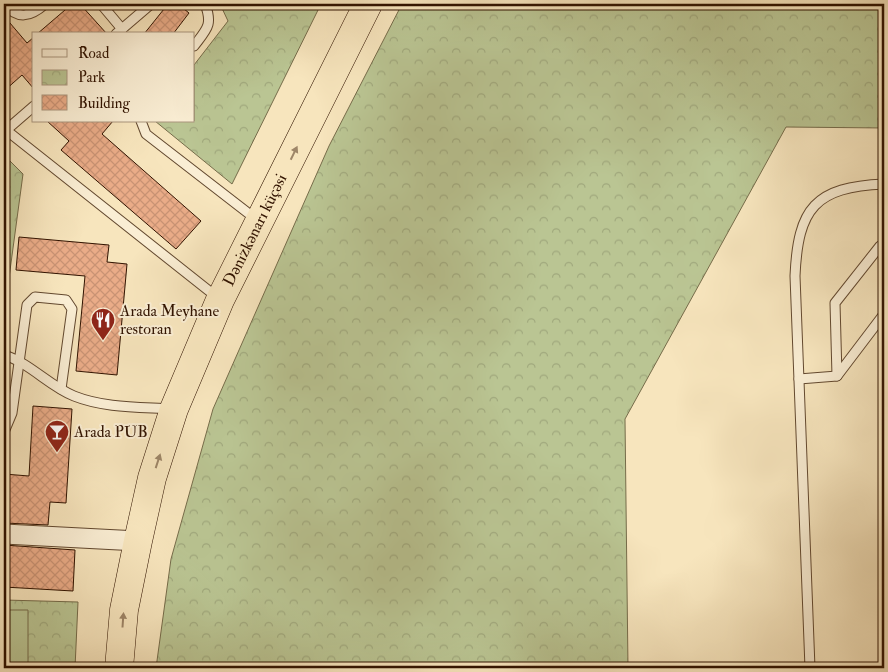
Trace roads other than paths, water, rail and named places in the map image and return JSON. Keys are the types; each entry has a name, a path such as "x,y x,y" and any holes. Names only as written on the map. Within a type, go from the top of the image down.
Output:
{"highway":[{"name":"Dənizkənarı küçəsi","path":"119,668 124,610 138,541 152,478 174,409 220,300 368,4"}],"street":[{"path":"4,534 138,541"}],"lane":[{"path":"4,4 11,12 19,16 30,14 45,4"},
{"path":"101,4 119,31 150,4"},
{"path":"195,45 208,27 210,17 205,4"},
{"path":"32,108 5,131 220,300"},
{"path":"141,122 146,134 260,222"},
{"path":"810,668 795,276 796,244 802,223 813,207 825,196 844,187 884,184"},
{"path":"837,376 834,303 880,246"},
{"path":"4,432 12,413 27,304 35,297 66,300 72,309 61,389"},
{"path":"799,379 837,376 884,314"},
{"path":"4,355 19,361 74,396 113,405 174,409"}],"place":[{"name":"Arada Meyhane restoran","path":"103,341"},
{"name":"Arada PUB","path":"57,453"}]}
